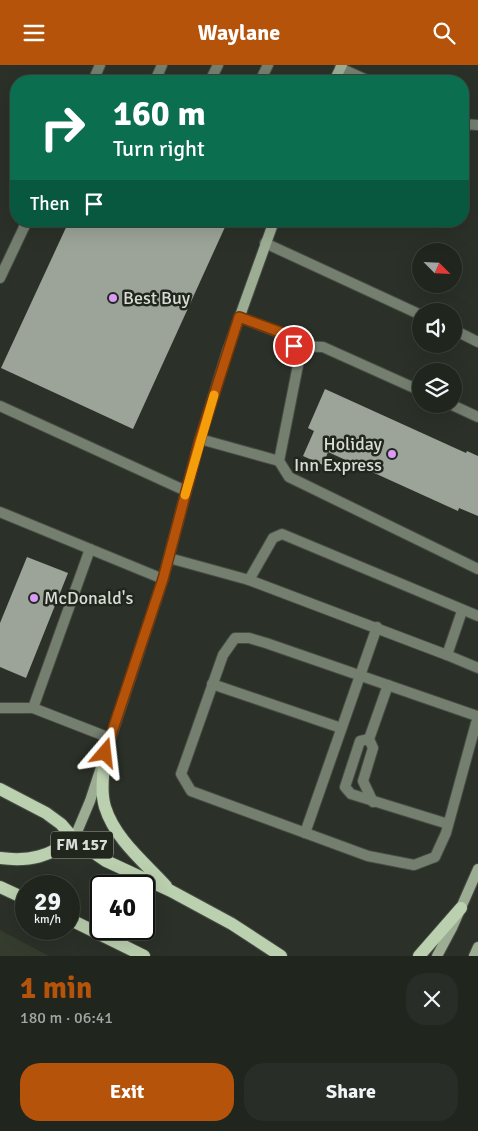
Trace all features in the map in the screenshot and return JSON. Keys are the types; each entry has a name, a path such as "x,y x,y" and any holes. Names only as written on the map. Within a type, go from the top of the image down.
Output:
{"main road":[{"path":"105,753 102,785 105,806 114,827 126,844 171,891"},
{"name":"FM 157","path":"0,789 46,813 61,824 74,839 106,861 171,891 232,924 282,956"},
{"path":"0,858 32,858 54,853 74,839"},
{"path":"0,887 15,894"},
{"path":"418,956 461,908"},
{"path":"80,924 144,956"}],"street":[{"path":"74,839 90,801 163,579 200,439 239,317 271,227"},
{"path":"437,956 478,869"},
{"path":"474,956 478,947"}],"lane":[{"path":"341,67 357,75"},
{"path":"0,278 24,227"},
{"path":"264,243 412,311"},
{"path":"239,317 288,335 300,355 279,461"},
{"path":"462,335 478,342"},
{"path":"294,346 323,347 412,387"},
{"path":"0,406 186,491"},
{"path":"462,410 478,417"},
{"path":"200,439 279,461 289,477 478,569"},
{"path":"0,512 163,579"},
{"path":"249,580 273,538 282,534 462,611 478,616"},
{"path":"33,708 90,549"},
{"path":"169,558 249,580 377,627 478,668"},
{"path":"446,655 462,611"},
{"path":"305,833 377,627"},
{"path":"235,638 249,638 360,675 477,719 448,824 435,857 414,865 368,857 191,791 181,773 212,684 223,655 235,638"},
{"path":"212,684 341,728"},
{"path":"374,802 363,781 374,748 369,739 388,685"},
{"path":"0,708 33,708 110,738"},
{"path":"369,739 360,741 345,787 351,794 448,824"}],"shaded area":[{"path":"0,930 15,938 15,940 19,940 49,956 0,956"}],"building":[{"name":"Best Buy","path":"66,227 225,227 133,429 1,368"},
{"name":"Holiday Inn Express","path":"325,389 466,453 467,451 478,456 478,516 459,508 458,511 328,452 323,465 303,456 314,431 308,428"},
{"name":"McDonald's","path":"27,557 68,573 26,678 0,667 0,623"}],"slow traffic":[{"path":"185,495 214,395"}],"place":[{"name":"Best Buy","path":"113,298"},
{"name":"Holiday Inn Express","path":"392,454"},
{"name":"McDonald's","path":"34,598"}],"route":[{"path":"105,753 163,579 200,439 239,317 288,335 294,346"}]}
